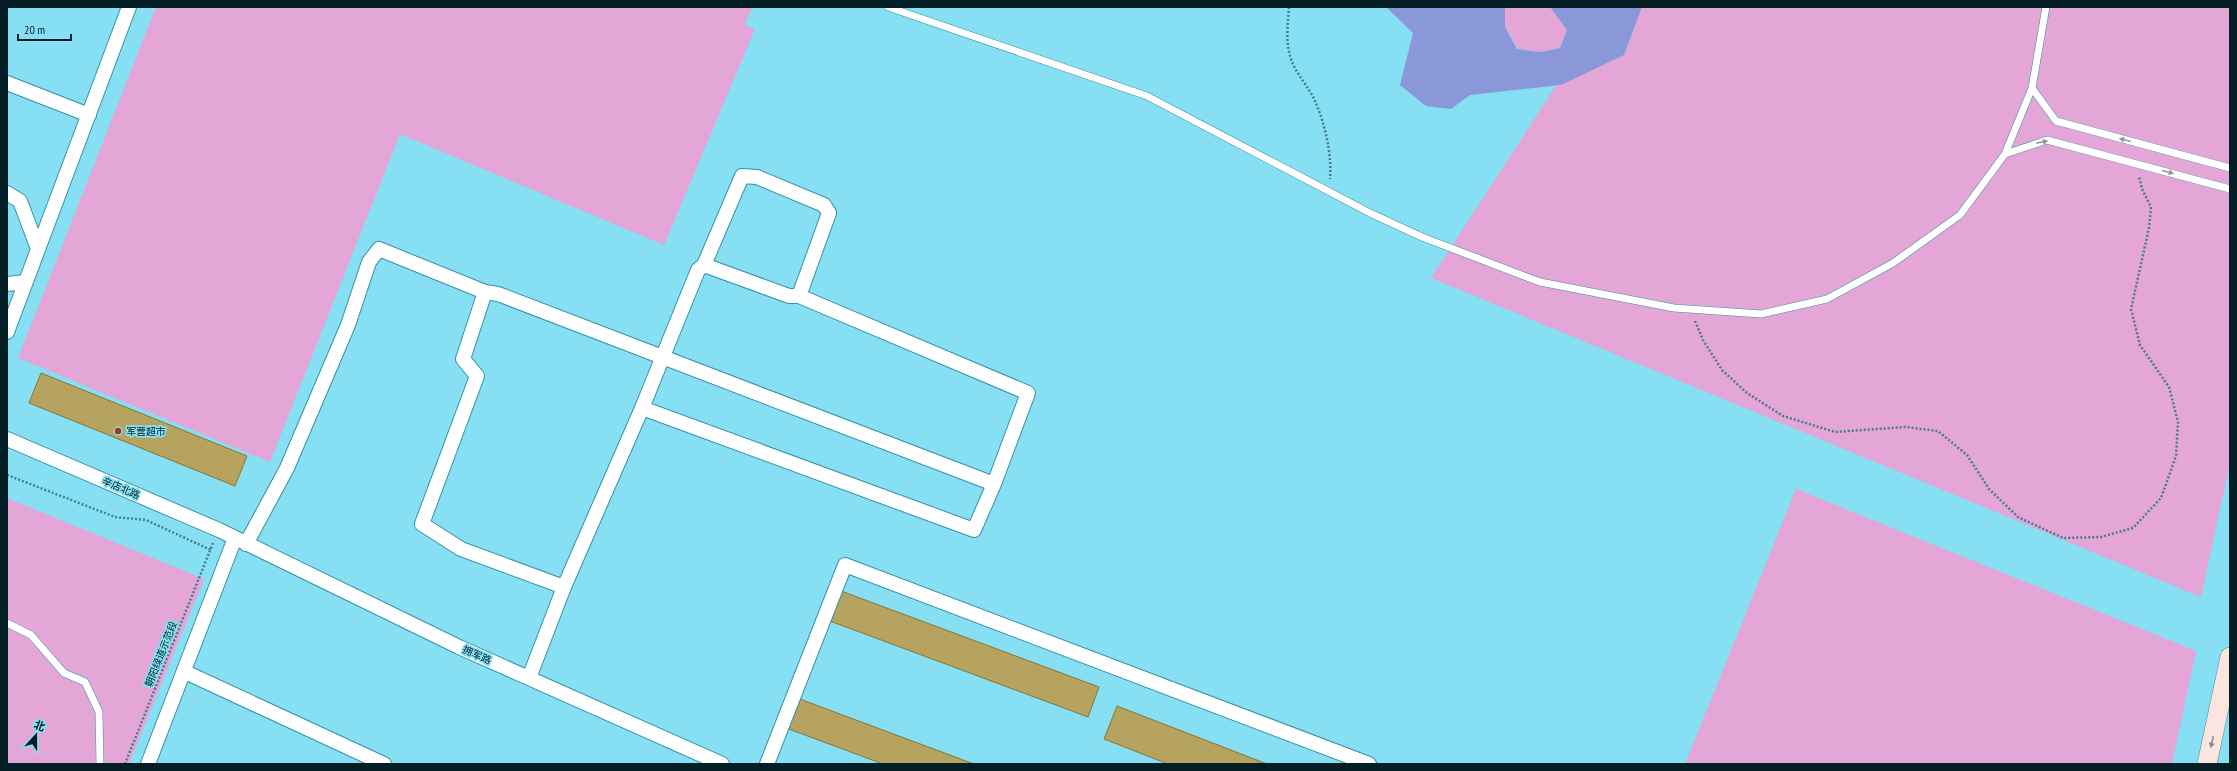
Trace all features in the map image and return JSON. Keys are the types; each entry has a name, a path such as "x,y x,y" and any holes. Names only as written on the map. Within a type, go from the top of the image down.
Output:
{"street":[{"path":"7,332 129,7"},
{"path":"7,84 89,115"},
{"path":"529,678 564,587 642,408 661,356 698,270 704,265 742,176 757,177 824,206 829,213 799,296"},
{"path":"7,193 20,201 38,249"},
{"path":"148,764 185,672 228,557 241,541 287,468 348,324 369,262 379,249 485,292 498,294 994,484"},
{"path":"642,408 974,530 994,484 1028,393 799,296 789,296 704,265"},
{"path":"7,284 26,282"},
{"path":"485,292 463,359 477,376 422,524 461,549 564,587"},
{"name":"辛店北路","path":"7,439 241,541"},
{"name":"拥军路","path":"241,541 459,647 722,764"},
{"path":"767,764 845,565 1368,764"},
{"path":"2207,764 2223,722 2230,657"},
{"path":"185,672 384,764"}],"lane":[{"path":"888,7 1147,96 1329,191 1422,237 1540,282 1674,308 1761,314 1827,299 1893,263 1960,215 2005,154 2032,88 2046,7"},
{"path":"2032,88 2056,121 2230,168"},
{"path":"2005,154 2047,140 2230,188"},
{"path":"7,623 31,635 64,673 85,682 99,712 100,764"}],"path":[{"path":"1289,7 1287,41 1289,53 1291,60 1315,101 1326,134 1331,169 1329,191"},
{"path":"1690,310 1703,340 1722,370 1747,393 1783,416 1835,432 1905,427 1938,431 1967,455 1989,489 2018,517 2063,538 2100,537 2133,528 2160,498 2176,456 2178,422 2169,387 2140,345 2131,309 2151,207 2142,189 2137,164"},
{"path":"7,475 115,517 146,520 228,557"},
{"name":"朝阳绿道示范段","path":"125,764 218,530"}],"shaded area":[{"path":"156,7 752,7 745,25 755,29 664,245 400,134 270,462 18,358"},
{"path":"1505,7 1550,7 1567,30 1560,48 1541,52 1518,49 1505,27"},
{"path":"1642,7 2230,7 2230,463 2201,597 1431,278 1555,87 1624,55"},
{"path":"1796,489 2196,651 2172,764 1685,764"},
{"path":"7,498 204,579 129,764 7,764"}],"water":[{"path":"1386,7 1505,7 1505,27 1517,49 1541,52 1560,48 1567,30 1550,7 1642,7 1624,55 1561,85 1470,95 1451,109 1426,106 1400,85 1413,33"}],"building":[{"path":"41,373 247,456 235,486 29,403"},
{"path":"841,591 1099,687 1088,717 830,621"},
{"path":"797,698 974,764 883,764 786,728"},
{"path":"1117,706 1267,764 1168,764 1104,739"}],"place":[{"name":"军营超市","path":"118,431"}]}
